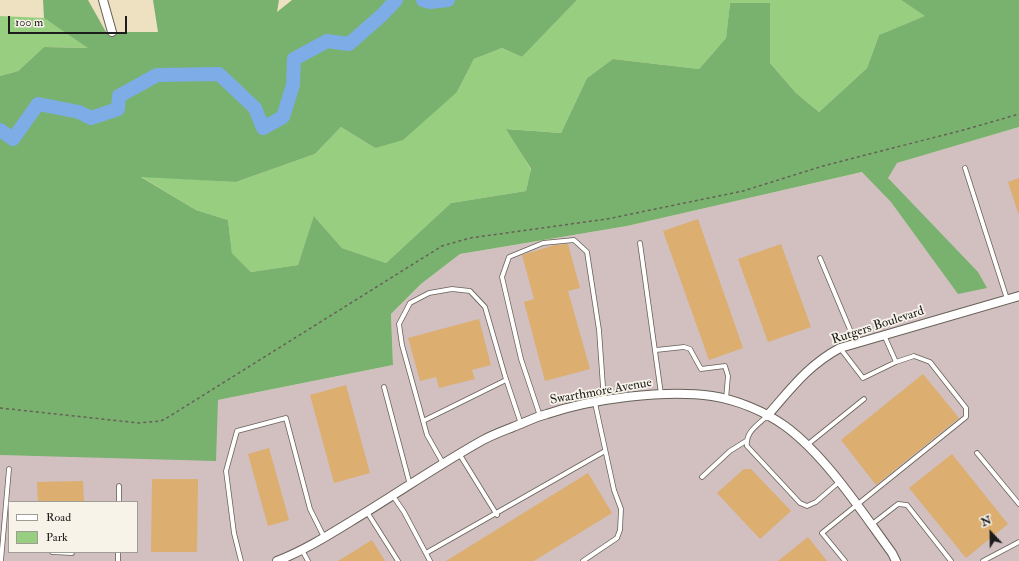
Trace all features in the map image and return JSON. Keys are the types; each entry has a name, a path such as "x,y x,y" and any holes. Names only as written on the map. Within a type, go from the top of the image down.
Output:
{"street":[{"path":"103,0 112,32"},
{"name":"Rutgers Boulevard","path":"768,416 808,369 823,357 840,348 1019,296"},
{"name":"Swarthmore Avenue","path":"277,561 324,538 484,439 540,416 565,409 604,401 661,394 685,393 726,399 750,407 784,426 806,445 839,482 892,553 896,561"}],"lane":[{"path":"965,168 1007,299"},
{"path":"540,416 521,359 502,277 509,257 543,243 574,240 587,252 599,330 604,401"},
{"path":"640,243 661,394"},
{"path":"820,258 856,344"},
{"path":"444,465 427,435 402,345 399,324 410,303 429,293 452,289 470,291 485,308 506,380 521,424"},
{"path":"884,335 896,362"},
{"path":"656,350 684,347 690,349 701,369 725,366 728,376 726,399"},
{"path":"840,348 863,378 896,362 914,356 930,362 966,408 966,418 822,533 845,561"},
{"path":"423,421 506,380"},
{"path":"384,387 410,486"},
{"path":"806,445 864,399"},
{"path":"582,561 617,538 620,530 621,509 614,490 595,403"},
{"path":"768,416 748,434 746,441 747,446 800,503 806,506 816,502 839,482"},
{"path":"241,561 234,533 226,471 237,431 286,418 310,509 324,538"},
{"path":"702,477 730,451 746,441"},
{"path":"426,554 606,451"},
{"path":"977,453 1019,504"},
{"path":"460,454 497,514"},
{"path":"1,561 9,469"},
{"path":"119,486 119,501"},
{"path":"393,496 404,512 430,561"},
{"path":"871,525 898,504 907,505 951,561"},
{"path":"367,512 398,561"},
{"path":"983,561 1019,542"},
{"path":"3,550 8,550"},
{"path":"302,550 308,561"}],"shaded area":[{"path":"1019,127 1019,561 0,561 0,455 79,456 218,400 393,365 391,314 421,284 460,254 627,226 880,168"}],"green space":[{"path":"43,0 88,0 106,32 158,32 153,0 279,0 277,12 292,0 577,0 522,57 502,48 474,59 457,92 403,140 375,148 341,127 315,154 236,182 141,177 196,210 228,220 232,253 251,272 298,265 314,216 342,248 386,263 451,203 526,191 531,169 506,129 561,133 587,78 613,59 699,69 726,38 730,3 770,3 770,63 796,93 819,112 867,68 879,35 925,16 901,0 1019,0 1019,127 897,163 888,178 978,272 987,288 958,294 891,202 862,172 627,226 460,254 421,284 391,314 393,365 218,400 216,461 0,455 0,76 18,71 44,47 88,48 44,18"},
{"path":"577,0 901,0 926,16 879,35 867,68 819,112 796,93 770,63 769,3 730,3 726,38 699,69 613,59 587,78 561,133 507,129 531,170 526,191 451,203 386,263 342,248 315,217 298,265 251,272 232,253 228,220 196,210 140,176 236,182 315,154 341,127 375,148 457,92 474,59 502,48 522,57"},
{"path":"0,16 44,18 89,48 44,47 18,71 0,76"}],"building":[{"path":"1019,178 1019,213 1018,213 1008,182"},
{"path":"698,219 743,348 709,360 663,231"},
{"path":"568,244 580,288 568,291 590,369 545,381 524,302 534,299 522,255 555,245"},
{"path":"781,244 811,327 768,342 738,259"},
{"path":"479,319 491,365 472,370 475,379 439,388 436,377 420,381 408,338"},
{"path":"923,374 959,418 876,485 841,440"},
{"path":"346,385 370,473 334,483 310,395"},
{"path":"269,448 289,520 268,526 248,454"},
{"path":"952,454 1008,524 966,558 909,488"},
{"path":"744,469 751,469 791,511 760,539 717,493"},
{"path":"588,473 612,513 534,561 446,561"},
{"path":"152,479 198,479 197,552 151,552"},
{"path":"83,481 84,501 38,501 37,482"},
{"path":"808,537 827,561 778,561"},
{"path":"372,540 385,561 338,561"}],"waterway":[{"path":"0,130 13,139 38,104 79,112 91,118 118,109 119,96 157,75 219,74 255,108 263,128 283,117 293,85 294,59 327,41 349,44 382,15 396,0"},
{"path":"423,0 430,2 448,0"}]}
